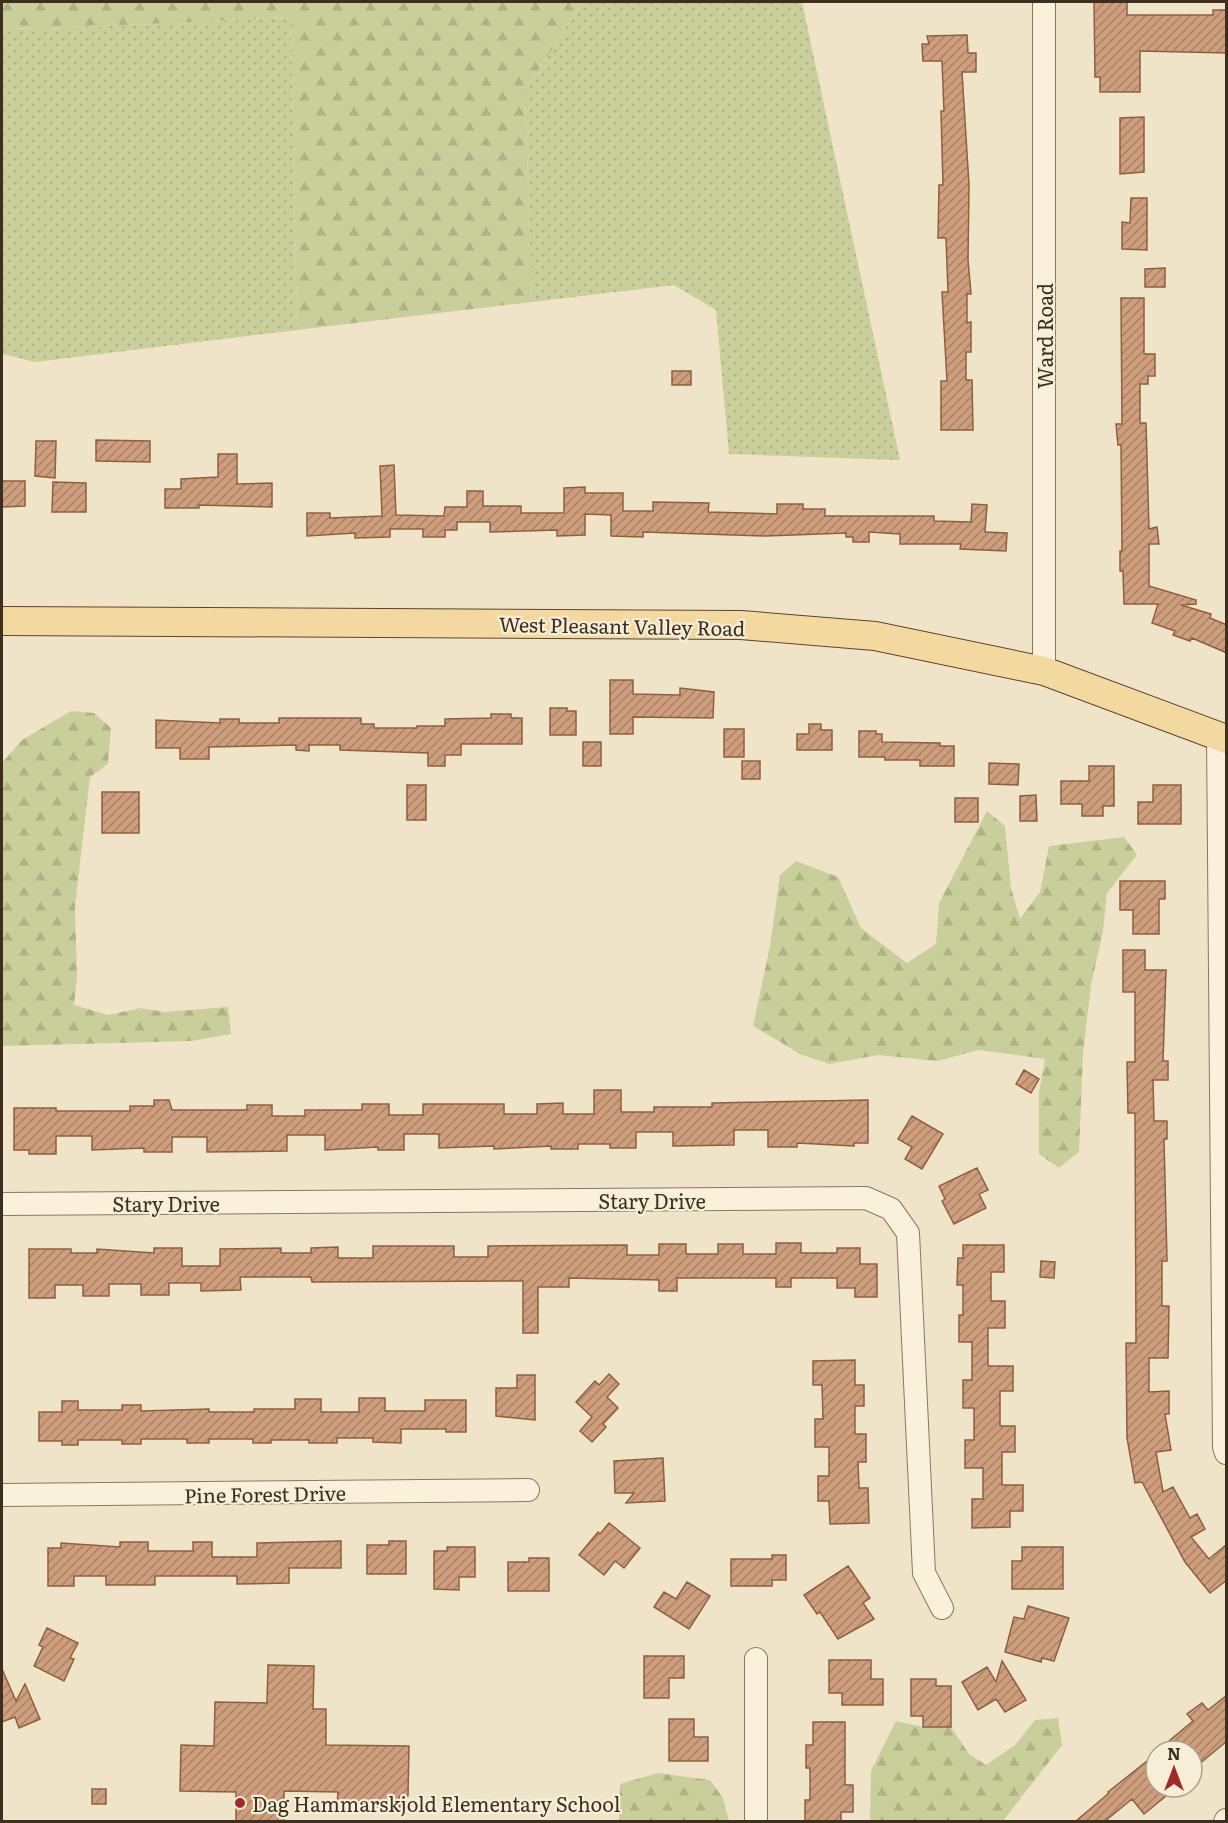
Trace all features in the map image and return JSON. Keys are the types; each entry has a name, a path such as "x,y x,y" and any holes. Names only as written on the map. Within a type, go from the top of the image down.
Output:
{"main road":[{"name":"West Pleasant Valley Road","path":"2,621 741,625 875,636 1044,671 1222,737"}],"street":[{"name":"Ward Road","path":"1044,2 1044,671"},
{"path":"1222,737 1224,1447 1227,1453"},
{"name":"Stary Drive","path":"2,1204 854,1198 874,1202 891,1209 908,1233 924,1573 942,1608"},
{"name":"Pine Forest Drive","path":"2,1495 528,1490"},
{"path":"756,1659 756,1821"}],"green space":[{"path":"2,2 582,2 525,92 532,302 297,330 291,17 47,29 2,28"},
{"path":"582,2 802,2 900,460 729,454 716,310 674,285 532,302 525,92"},
{"path":"291,17 297,330 35,362 2,354 2,28 47,29"},
{"path":"71,711 94,713 111,728 108,764 90,777 75,906 77,977 74,1005 108,1015 141,1008 164,1012 228,1007 231,1034 192,1041 2,1046 2,763 22,740"},
{"path":"987,811 1005,826 1011,888 1020,919 1040,892 1049,846 1124,837 1137,855 1107,893 1103,931 1091,985 1083,1054 1079,1152 1059,1168 1039,1154 1039,1092 1045,1059 978,1050 938,1061 878,1055 830,1064 802,1055 753,1026 770,946 780,875 796,861 838,877 861,928 907,963 936,944 939,903"},
{"path":"1058,1718 1062,1745 1003,1821 870,1822 871,1771 896,1721 923,1727 951,1727 969,1754 986,1765 1015,1745 1035,1720"},
{"path":"658,1773 710,1780 723,1798 729,1821 619,1821 620,1784"}],"building":[{"path":"1094,2 1127,2 1127,15 1213,15 1213,10 1227,10 1227,53 1140,51 1140,92 1100,92 1100,77 1095,77"},
{"path":"967,35 968,53 976,53 976,72 962,72 969,185 968,260 971,294 967,294 967,323 971,322 971,352 966,352 966,380 972,380 973,430 941,430 941,381 947,381 942,292 948,292 946,238 938,238 939,185 943,185 942,61 923,61 922,44 929,44 927,36"},
{"path":"1144,117 1144,172 1120,174 1120,118"},
{"path":"1131,198 1147,198 1147,250 1122,249 1122,222 1130,223"},
{"path":"1165,268 1165,287 1145,287 1145,269"},
{"path":"1121,298 1144,298 1144,354 1155,354 1155,376 1148,376 1148,384 1140,384 1140,423 1146,423 1149,529 1157,527 1159,544 1149,544 1149,586 1196,600 1196,604 1181,605 1211,614 1210,618 1227,625 1227,653 1192,638 1190,641 1173,635 1175,631 1152,623 1158,604 1124,604 1123,571 1120,571 1120,551 1122,551 1121,445 1118,445 1116,424 1122,424"},
{"path":"672,371 691,371 691,385 672,385"},
{"path":"96,440 150,441 150,462 96,461"},
{"path":"36,441 56,441 55,478 35,476"},
{"path":"218,454 237,454 237,484 272,483 272,507 199,505 199,508 165,508 165,489 181,489 181,479 218,477"},
{"path":"394,465 396,515 444,516 445,507 467,507 467,491 483,491 483,506 521,506 521,513 564,513 564,488 585,487 585,493 623,493 623,511 653,511 653,502 709,503 708,512 777,514 777,504 803,504 803,509 825,509 825,516 934,516 934,521 971,522 972,504 987,505 985,532 1007,533 1006,551 960,549 961,544 900,544 900,534 869,532 869,542 853,542 853,537 846,537 846,533 766,536 643,532 643,537 611,536 611,515 585,514 585,535 557,536 557,530 490,532 490,522 457,522 457,530 445,530 445,537 423,537 423,529 390,529 390,537 355,538 355,533 307,536 307,513 330,513 330,518 382,516 380,466"},
{"path":"2,481 25,481 25,506 2,507"},
{"path":"53,482 86,483 86,512 52,512"},
{"path":"610,680 633,680 633,694 680,695 680,688 714,692 713,718 633,717 633,734 610,734"},
{"path":"550,708 567,708 567,711 576,711 576,735 550,735"},
{"path":"491,714 511,714 511,718 522,718 522,744 461,744 461,755 445,755 445,766 428,766 428,753 340,750 340,745 309,745 309,751 296,750 296,745 209,747 209,759 180,759 180,748 156,748 156,720 220,723 220,719 239,719 239,723 279,723 279,718 361,718 361,724 374,724 374,728 417,728 417,726 445,726 445,719 491,718"},
{"path":"809,724 821,724 821,730 832,730 832,750 797,750 797,734 809,734"},
{"path":"724,729 744,729 744,757 724,757"},
{"path":"859,731 876,731 876,734 882,734 882,742 940,743 940,746 954,746 954,766 920,766 920,760 859,757"},
{"path":"583,742 601,742 601,766 583,766"},
{"path":"742,761 760,761 760,779 742,779"},
{"path":"989,763 1019,764 1018,785 989,784"},
{"path":"1089,766 1114,766 1114,806 1103,806 1103,816 1082,816 1082,804 1061,804 1061,781 1089,781"},
{"path":"407,785 426,785 426,820 407,820"},
{"path":"1153,785 1181,785 1181,824 1138,824 1138,802 1153,802"},
{"path":"102,792 139,792 139,833 102,833"},
{"path":"1036,795 1037,821 1020,821 1020,796"},
{"path":"955,798 978,798 978,822 955,822"},
{"path":"1120,881 1165,881 1165,899 1159,899 1159,934 1133,934 1133,910 1120,910"},
{"path":"1123,950 1145,950 1145,970 1166,970 1163,1061 1168,1061 1168,1080 1153,1080 1154,1121 1167,1121 1167,1139 1164,1139 1167,1261 1162,1261 1162,1306 1169,1306 1168,1358 1149,1358 1149,1392 1169,1391 1169,1414 1165,1414 1171,1450 1156,1452 1163,1492 1173,1487 1190,1518 1197,1514 1205,1529 1191,1537 1209,1559 1227,1544 1227,1580 1210,1593 1185,1562 1142,1482 1135,1483 1127,1438 1126,1343 1136,1343 1135,1113 1128,1113 1127,1062 1135,1062 1135,992 1123,992"},
{"path":"1024,1070 1039,1079 1031,1093 1016,1084"},
{"path":"594,1090 621,1090 621,1112 654,1112 654,1107 712,1107 712,1103 868,1100 868,1143 854,1143 854,1146 797,1143 797,1147 768,1147 768,1130 734,1130 734,1145 673,1146 673,1132 636,1132 636,1148 610,1148 610,1144 578,1144 578,1149 551,1149 551,1146 494,1149 494,1146 439,1148 439,1134 404,1134 404,1150 378,1150 378,1147 325,1150 325,1135 287,1135 287,1151 207,1152 207,1137 172,1137 172,1152 144,1152 144,1148 92,1150 92,1136 56,1136 56,1154 29,1154 29,1150 14,1150 14,1108 56,1108 56,1111 130,1111 130,1106 154,1106 154,1100 169,1100 172,1110 247,1110 247,1105 272,1105 272,1116 305,1116 305,1110 362,1110 362,1104 389,1104 389,1115 423,1115 423,1104 504,1104 504,1114 537,1114 537,1104 563,1103 563,1114 594,1114"},
{"path":"912,1116 943,1134 922,1169 905,1159 912,1147 898,1139"},
{"path":"977,1168 988,1190 979,1194 986,1208 954,1224 942,1201 945,1199 939,1186"},
{"path":"776,1243 801,1243 801,1253 837,1253 837,1248 860,1248 860,1264 877,1264 877,1297 855,1297 855,1288 837,1288 837,1278 791,1278 791,1287 776,1287 776,1278 677,1278 677,1291 659,1291 659,1280 569,1278 569,1287 538,1287 538,1333 523,1333 523,1281 312,1282 311,1277 240,1277 241,1290 201,1291 201,1283 169,1283 169,1295 141,1295 141,1284 109,1284 109,1296 83,1296 83,1285 55,1285 55,1298 29,1298 29,1249 71,1249 71,1253 97,1253 97,1249 154,1253 154,1248 182,1248 182,1266 220,1266 220,1249 281,1248 281,1253 311,1253 311,1248 338,1247 338,1258 373,1258 373,1246 454,1246 454,1257 488,1257 488,1246 627,1245 627,1255 659,1255 659,1244 686,1244 686,1254 718,1254 718,1244 743,1244 743,1254 776,1254"},
{"path":"963,1245 1004,1245 1004,1272 991,1272 991,1301 1005,1301 1005,1328 988,1328 988,1366 1013,1366 1013,1391 1000,1391 1000,1426 1015,1426 1015,1452 1002,1452 1002,1485 1023,1485 1023,1511 1010,1511 1010,1527 972,1528 972,1499 983,1499 983,1468 965,1468 965,1440 974,1440 974,1408 963,1408 963,1380 972,1380 972,1342 959,1342 959,1315 963,1315 963,1285 957,1285 958,1258 963,1258"},
{"path":"1041,1261 1055,1262 1054,1278 1040,1277"},
{"path":"855,1360 855,1385 864,1385 864,1406 855,1406 855,1434 866,1434 866,1462 858,1462 859,1488 868,1488 869,1523 830,1524 829,1501 818,1501 818,1476 829,1476 829,1447 815,1447 815,1419 823,1419 822,1385 813,1385 813,1361"},
{"path":"609,1374 619,1384 607,1397 618,1408 603,1424 606,1427 592,1442 580,1431 592,1417 576,1402 595,1381 599,1385"},
{"path":"517,1375 535,1375 535,1420 496,1416 496,1388 517,1388"},
{"path":"359,1398 385,1398 385,1411 425,1411 425,1400 466,1400 466,1432 446,1432 446,1429 401,1429 401,1443 373,1442 373,1438 337,1438 337,1443 271,1440 271,1443 253,1443 253,1439 209,1439 209,1443 187,1443 187,1439 141,1439 141,1444 122,1444 122,1440 78,1440 78,1445 62,1445 62,1441 39,1441 39,1412 62,1412 62,1401 78,1401 78,1410 122,1410 122,1405 141,1405 141,1411 209,1409 209,1412 254,1412 254,1409 295,1409 295,1399 321,1399 321,1412 359,1412"},
{"path":"663,1458 665,1501 626,1503 634,1493 615,1493 614,1461"},
{"path":"609,1523 640,1548 624,1568 615,1561 604,1575 579,1555 598,1532 600,1534"},
{"path":"341,1541 341,1568 289,1568 289,1583 237,1584 237,1576 155,1576 155,1585 106,1585 106,1576 74,1576 74,1586 48,1586 48,1548 61,1548 61,1543 120,1547 120,1542 148,1542 148,1551 193,1551 193,1542 212,1542 212,1557 257,1557 257,1543"},
{"path":"389,1541 406,1541 406,1574 367,1574 367,1545 389,1545"},
{"path":"447,1547 475,1547 475,1577 459,1577 459,1590 434,1589 434,1551 447,1551"},
{"path":"1022,1547 1063,1547 1063,1589 1012,1589 1012,1561 1022,1561"},
{"path":"772,1555 786,1555 786,1580 772,1580 772,1586 731,1586 731,1559 772,1559"},
{"path":"529,1558 549,1558 549,1591 508,1591 508,1562 529,1562"},
{"path":"848,1566 870,1598 863,1603 874,1619 838,1639 820,1612 817,1614 804,1595"},
{"path":"687,1582 710,1596 689,1629 654,1607 664,1592 676,1599"},
{"path":"1028,1606 1069,1618 1054,1661 1042,1658 1041,1662 1005,1652 1014,1617 1024,1619"},
{"path":"47,1628 78,1643 70,1658 74,1659 64,1681 34,1666 43,1647 39,1645"},
{"path":"644,1656 684,1656 684,1678 669,1678 669,1698 644,1698"},
{"path":"829,1660 871,1660 871,1679 883,1679 883,1705 842,1705 842,1693 829,1693"},
{"path":"1002,1661 1026,1700 1005,1712 996,1699 978,1710 962,1682 987,1667 996,1682"},
{"path":"268,1665 314,1666 313,1709 326,1709 326,1745 409,1746 408,1796 400,1796 400,1807 337,1806 338,1792 284,1791 284,1821 236,1821 236,1792 180,1791 181,1745 214,1746 215,1702 267,1703"},
{"path":"2,1669 16,1701 25,1684 40,1719 19,1728 15,1717 2,1722"},
{"path":"911,1679 936,1679 936,1686 951,1686 951,1727 923,1727 923,1716 911,1716"},
{"path":"1227,1695 1227,1741 1204,1760 1204,1739 1171,1739 1193,1721 1187,1714 1202,1703 1208,1710"},
{"path":"669,1719 694,1719 694,1737 708,1737 708,1761 669,1761"},
{"path":"813,1722 845,1722 845,1785 853,1785 853,1812 841,1812 841,1821 805,1821 805,1800 810,1800 810,1768 806,1768 806,1745 813,1745"},
{"path":"1144,1764 1144,1799 1162,1799 1144,1814 1132,1799 1105,1821 1076,1821"},
{"path":"92,1789 106,1789 106,1804 92,1804"}],"place":[{"name":"Dag Hammarskjold Elementary School","path":"240,1803"}]}
